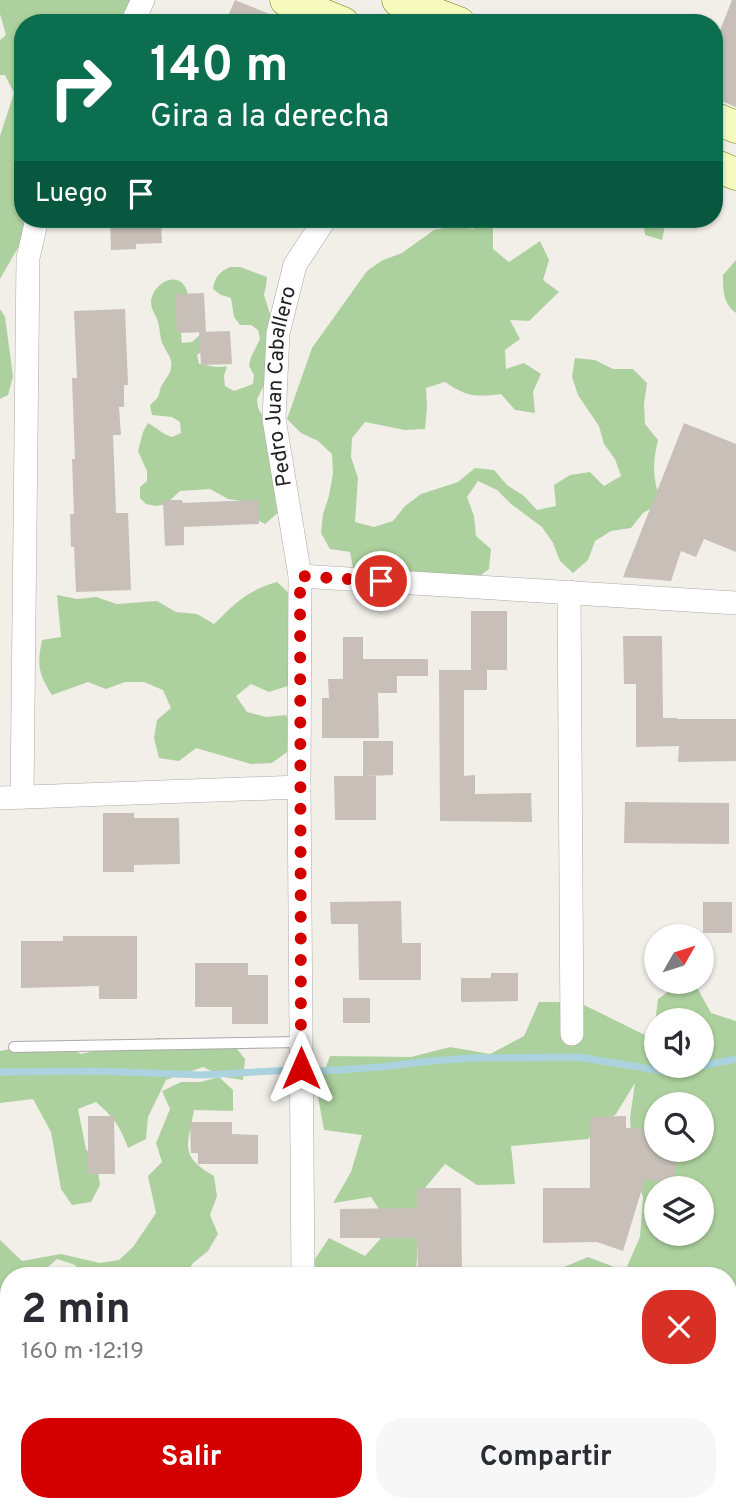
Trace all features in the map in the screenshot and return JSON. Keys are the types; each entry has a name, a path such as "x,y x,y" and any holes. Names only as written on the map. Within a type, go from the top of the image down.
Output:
{"street":[{"path":"286,0 321,14"},
{"path":"398,0 435,14"},
{"path":"35,228 27,258 11,797 299,787"},
{"name":"Pedro Juan Caballero","path":"303,1267 300,576 274,419 278,333 295,265 319,228"},
{"path":"300,576 736,603"},
{"path":"569,592 572,1034"}],"lane":[{"path":"14,1047 301,1042"}],"green space":[{"path":"0,0 141,0 130,14 14,14 14,93 5,75 0,75 0,40 6,35 0,14"},
{"path":"14,93 14,228 27,228 27,232 0,279 0,136"},
{"path":"493,228 493,249 509,262 540,241 549,260 543,280 559,292 529,321 510,320 520,339 505,350 506,369 524,363 541,374 533,392 535,413 515,410 501,394 472,395 445,382 426,388 425,429 405,430 365,422 352,438 351,457 358,478 355,522 374,527 393,521 405,506 421,494 458,482 475,468 494,470 507,485 524,496 537,510 556,506 554,485 570,475 590,472 604,486 621,476 615,459 604,444 599,426 578,395 572,377 575,358 595,360 613,369 633,369 647,383 645,424 658,440 654,472 661,503 643,513 631,528 611,531 595,541 588,560 573,573 560,561 553,543 542,527 497,490 478,481 467,497 474,516 476,536 491,549 489,569 473,581 398,591 380,598 361,585 353,569 350,552 330,549 321,533 333,473 332,454 318,441 301,433 287,419 312,348 367,271 383,260 402,253 434,230"},
{"path":"644,228 665,228 662,240 645,235"},
{"path":"736,260 736,313 726,301 723,275"},
{"path":"230,267 240,267 267,277 264,295 270,314 270,373 257,399 258,408 268,425 280,511 265,524 256,519 248,502 228,499 210,489 180,491 166,504 156,506 146,504 140,498 140,487 147,481 147,471 138,451 148,423 172,437 181,433 180,422 172,417 152,415 150,405 159,396 171,364 151,305 156,289 166,281 178,280 183,284 188,296 182,343 192,342 200,335 212,344 197,355 199,364 227,366 225,386 234,391 253,384 254,375 249,366 260,339 258,330 251,325 240,325 234,317 231,298 213,289 218,275"},
{"path":"0,309 5,317 13,376 8,395 0,399"},
{"path":"277,582 291,595 288,686 269,692 251,684 236,696 247,712 266,717 286,715 294,732 287,752 272,763 251,764 196,748 179,761 159,758 154,738 157,720 171,708 163,690 144,682 125,682 106,689 88,682 52,695 44,681 39,663 42,640 61,637 57,595 77,599 96,597 117,604 157,601 176,612 197,614 214,624 249,594"},
{"path":"665,994 701,994 708,1008 657,1008 658,999"},
{"path":"539,1002 578,1002 644,1035 644,1078 714,1078 714,1014 736,1021 736,1267 627,1267 640,1237 643,1198 632,1157 630,1118 635,1083 616,1114 588,1139 511,1146 515,1184 477,1185 445,1164 420,1194 416,1267 310,1267 329,1238 365,1256 391,1227 371,1197 333,1203 351,1172 362,1135 324,1130 317,1091 330,1056 411,1057 450,1047 490,1054 524,1036"},
{"path":"157,1038 196,1041 214,1049 233,1044 245,1059 243,1080 223,1077 203,1067 166,1080 148,1117 146,1139 128,1148 116,1123 96,1102 78,1109 86,1149 97,1164 100,1185 91,1202 72,1205 61,1189 51,1132 33,1099 0,1103 0,1051 43,1043 63,1044 81,1054 119,1045 139,1046"},
{"path":"219,1077 233,1090 233,1111 194,1110 188,1141 190,1155 195,1162 214,1176 217,1196 210,1215 218,1234 208,1251 191,1267 77,1267 57,1259 48,1267 0,1267 0,1240 22,1261 61,1254 100,1263 119,1260 133,1247 156,1213 148,1176 162,1162 156,1143 170,1109 162,1091 181,1082 200,1082"},
{"path":"588,1257 614,1267 564,1267"}],"building":[{"path":"235,0 269,14 229,14"},
{"path":"732,0 736,0 736,107 723,102 723,23"},
{"path":"110,228 161,228 162,243 136,244 136,249 111,250"},
{"path":"204,293 206,332 177,333 175,294"},
{"path":"125,309 128,385 124,385 124,407 119,407 121,435 113,435 116,513 128,513 131,590 76,592 70,514 74,514 72,459 75,459 72,378 77,378 74,311"},
{"path":"230,331 232,364 201,365 199,332"},
{"path":"684,423 736,444 736,552 704,539 696,557 681,551 671,581 623,577"},
{"path":"163,500 182,500 183,503 258,500 259,524 184,527 184,545 165,546"},
{"path":"471,611 507,611 507,670 471,670"},
{"path":"623,636 662,636 663,718 736,719 736,761 678,762 679,746 636,747 636,684 624,684"},
{"path":"343,637 363,637 363,659 428,659 428,676 397,676 397,693 378,693 379,738 322,738 322,698 329,698 328,679 343,679"},
{"path":"439,670 487,670 487,690 464,690 464,776 475,775 475,794 531,793 532,822 440,821"},
{"path":"363,741 393,741 393,775 363,776"},
{"path":"334,776 376,776 376,820 335,820"},
{"path":"625,802 729,803 729,844 624,843"},
{"path":"103,813 134,813 134,818 179,818 180,864 134,865 134,872 103,872"},
{"path":"401,901 402,943 421,943 421,980 359,980 358,924 331,924 330,902"},
{"path":"703,902 732,902 732,933 714,933 714,924 703,924"},
{"path":"63,936 137,936 137,999 99,999 99,986 21,988 21,941 63,941"},
{"path":"195,963 248,963 248,975 268,975 268,1024 232,1024 232,1007 195,1007"},
{"path":"491,973 518,973 518,1001 461,1002 461,978 491,978"},
{"path":"343,998 370,998 370,1023 343,1023"},
{"path":"88,1116 114,1116 115,1174 88,1174"},
{"path":"626,1116 626,1128 644,1129 644,1162 675,1162 674,1176 644,1176 623,1251 597,1242 543,1243 543,1188 590,1188 590,1117"},
{"path":"190,1122 232,1122 232,1134 258,1135 258,1164 198,1164 198,1153 191,1153"},
{"path":"417,1188 461,1188 462,1267 418,1267 417,1238 340,1238 340,1209 417,1208"}],"waterway":[{"path":"307,1072 473,1058 578,1057 644,1068"},
{"path":"714,1064 736,1059"},
{"path":"0,1072 98,1071 201,1075 293,1070"}],"route":[{"path":"301,1068 300,576 381,581"}]}
